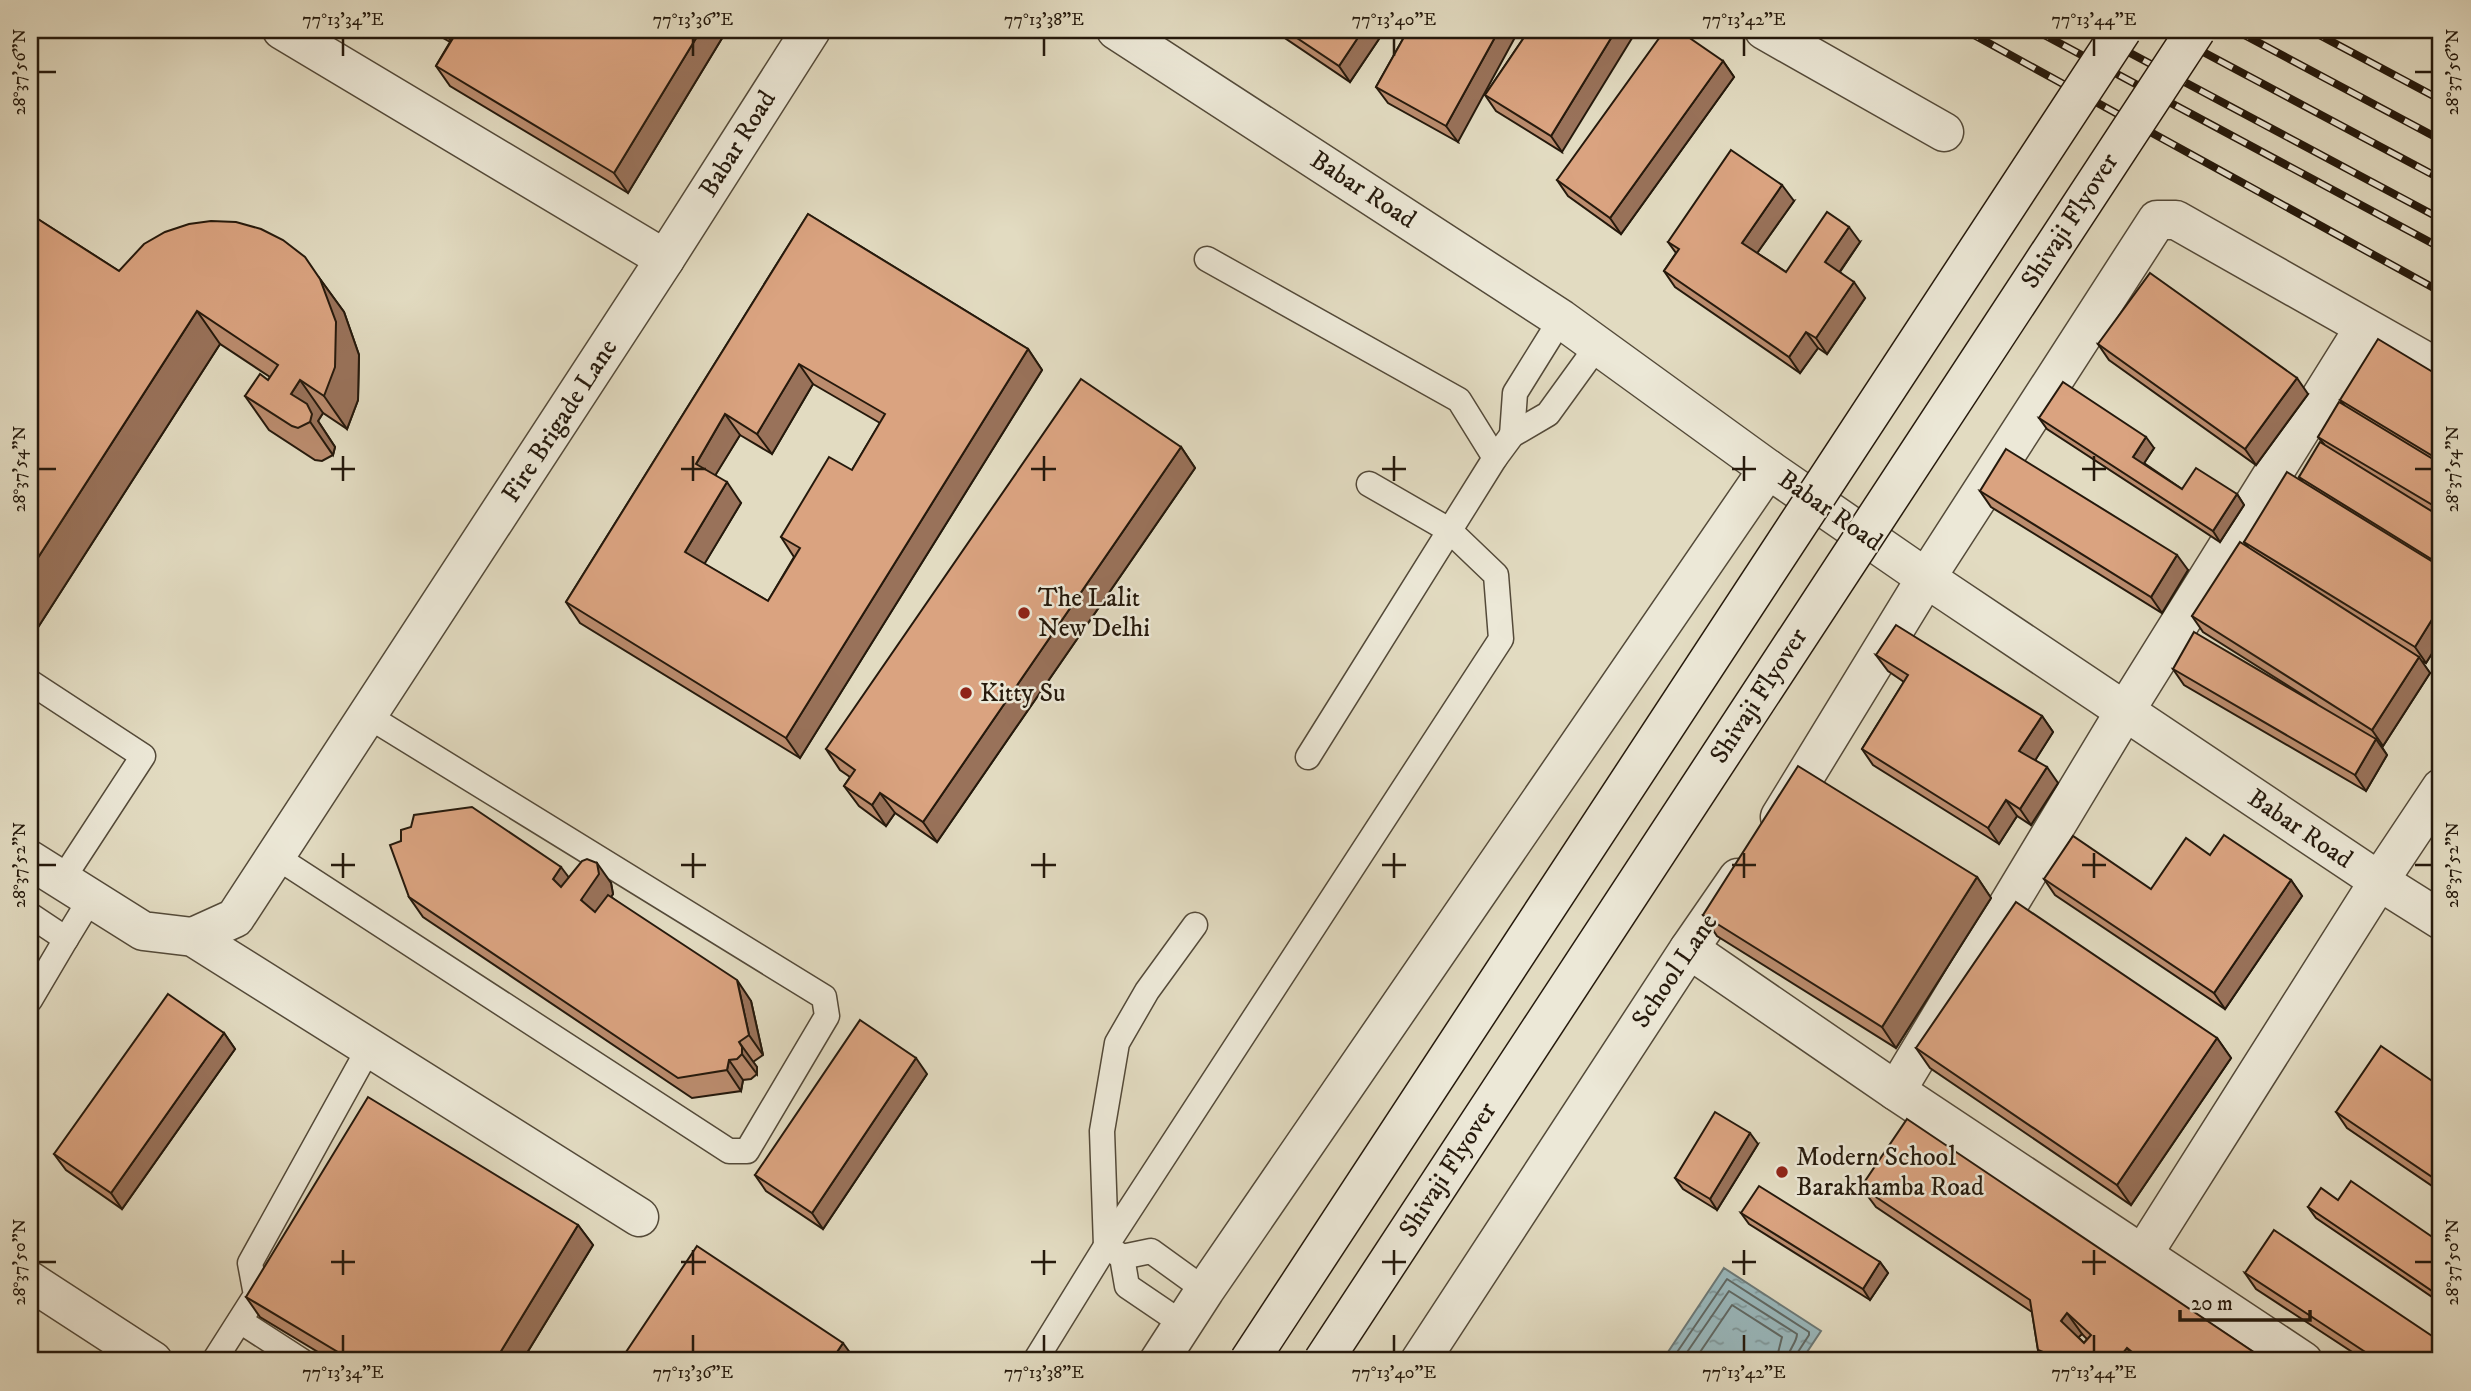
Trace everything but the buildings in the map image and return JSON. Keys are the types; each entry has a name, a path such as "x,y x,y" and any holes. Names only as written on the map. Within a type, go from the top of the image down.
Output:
{"street":[{"path":"282,30 665,259"},
{"name":"Babar Road","path":"665,259 811,30"},
{"name":"Babar Road","path":"1116,30 1561,319 1768,469 1926,578 2441,920"},
{"path":"1764,30 1944,132"},
{"path":"1249,1361 2122,30"},
{"name":"Shivaji Flyover","path":"1323,1361 2196,30"},
{"name":"School Lane","path":"1420,1361 1689,949 1796,793 1926,578 2157,220 2176,220 2364,327"},
{"name":"Fire Brigade Lane","path":"193,937 234,918 665,259"},
{"path":"1896,1091 2125,711 2364,327 2441,370"},
{"path":"1159,1361 1768,469"},
{"path":"2143,1254 2379,881 2441,788"},
{"path":"30,860 142,931 193,937 639,1217"},
{"path":"1689,949 1896,1091 2303,1361"},
{"path":"34,1293 153,1361"}],"lane":[{"path":"1207,259 1459,400 1495,458"},
{"path":"1512,435 1515,393 1561,319"},
{"path":"1308,757 1495,458 1512,435 1548,414 1598,345"},
{"path":"1035,1361 1114,1251 1501,639 1496,575 1449,530 1369,484"},
{"path":"30,682 143,755 77,889 66,939 30,1000"},
{"path":"275,856 729,1151 747,1151 827,1016 824,997 368,716"},
{"path":"30,915 66,939"},
{"path":"1183,1324 1127,1286 1114,1251 1102,1131 1116,1043 1147,990 1195,925"},
{"path":"214,1361 256,1295 250,1263 369,1048"},
{"path":"1114,1251 1151,1251 1205,1290"},
{"path":"240,1321 302,1361"}],"water":[{"path":"1724,1268 1821,1331 1801,1361 1662,1361"}],"railway":[{"path":"1965,30 2441,292"},
{"path":"2035,30 2441,248"},
{"path":"2087,30 2441,219"},
{"path":"2162,30 2441,179"},
{"path":"2235,30 2441,140"},
{"path":"2310,30 2441,100"}],"place":[{"name":"The Lalit New Delhi","path":"1024,613"},
{"name":"Kitty Su","path":"966,693"},
{"name":"Modern School Barakhamba Road","path":"1782,1172"}]}
